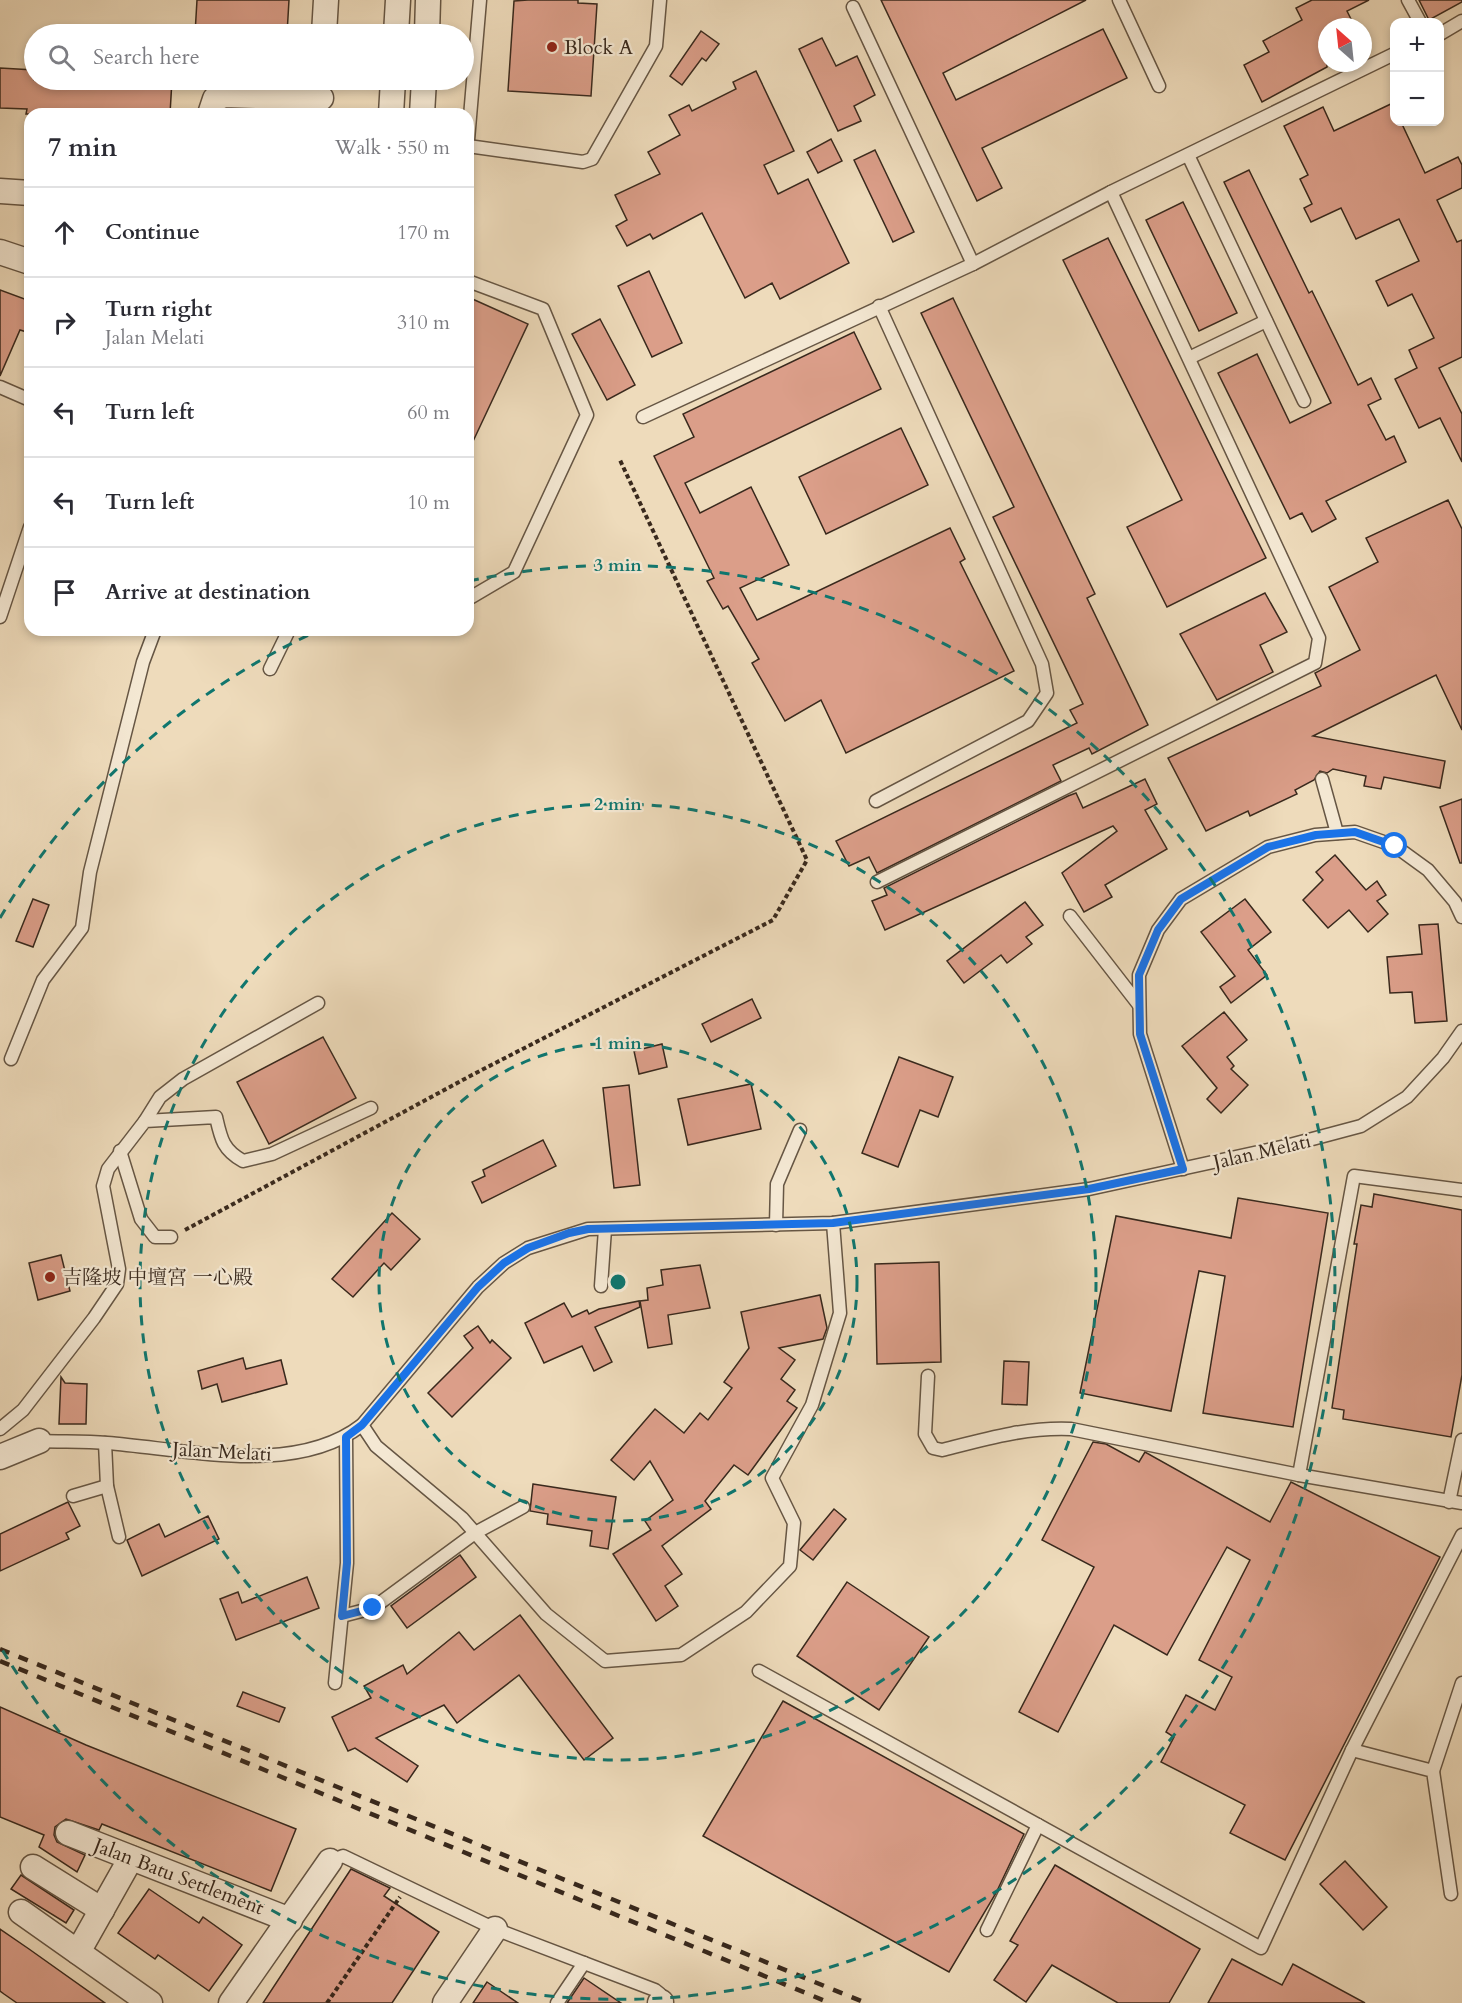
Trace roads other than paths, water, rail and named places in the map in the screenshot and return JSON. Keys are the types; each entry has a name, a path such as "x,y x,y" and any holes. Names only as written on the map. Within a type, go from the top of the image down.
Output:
{"street":[{"path":"325,24 326,0"},
{"path":"397,24 398,0"},
{"path":"427,24 428,0"},
{"path":"391,108 392,90"},
{"path":"422,108 423,90"},
{"path":"212,108 215,99 224,95 321,97"},
{"path":"0,191 24,193"},
{"path":"0,252 24,260"},
{"name":"Jalan Melati","path":"0,1456 39,1441"},
{"name":"Jalan Batu Settlement","path":"68,1833 290,1920"},
{"path":"78,1952 131,1858"},
{"path":"231,2003 330,1861"},
{"path":"33,1867 102,1910"},
{"path":"21,1912 150,2003"},
{"path":"445,2003 495,1929"}],"lane":[{"path":"474,70 480,0"},
{"path":"474,147 583,162 592,159 656,46 660,0"},
{"path":"1119,0 1159,86"},
{"path":"1408,0 1418,18"},
{"path":"853,7 973,264"},
{"path":"1444,32 1462,21"},
{"path":"643,417 973,264 1111,192 1390,56"},
{"path":"471,108 472,90"},
{"path":"1188,155 1304,401"},
{"path":"877,882 1316,663 1319,638 1111,192"},
{"path":"474,282 543,309 588,416 514,572 474,595"},
{"path":"876,801 1028,721 1047,693 1042,664 879,306"},
{"path":"1188,358 1266,321"},
{"path":"0,387 24,397"},
{"path":"0,617 24,545"},
{"path":"11,1059 43,980 82,928 93,861 143,662 153,636"},
{"path":"270,669 286,636"},
{"path":"1322,779 1337,833"},
{"path":"1183,1169 1140,1034 1139,1005 1139,975 1158,930 1181,899 1268,847 1316,835 1355,832 1395,846 1428,870 1455,902 1462,917"},
{"path":"1070,916 1139,1005"},
{"path":"0,1430 23,1410 94,1318 117,1284 120,1269 103,1186 108,1169 145,1121 160,1097 183,1079 318,1003"},
{"name":"Jalan Melati","path":"39,1441 105,1443 252,1456 273,1455 346,1437 362,1425 478,1287 504,1263 528,1248 569,1233 605,1228 833,1223 1089,1189 1183,1169 1361,1126 1407,1097 1443,1058 1462,1030"},
{"path":"145,1121 216,1117 222,1144 230,1154 243,1161 272,1154 371,1108"},
{"path":"776,1225 777,1184 800,1130"},
{"path":"120,1151 141,1219 155,1237 171,1238"},
{"path":"1299,1475 1354,1176 1462,1191"},
{"path":"362,1425 375,1446 426,1486 475,1533 546,1614 606,1661 681,1655 746,1612 790,1566 794,1523 772,1478 812,1405 840,1313 833,1223"},
{"path":"601,1286 605,1228"},
{"path":"928,1376 925,1434 933,1448 942,1450 1024,1431 1071,1429 1299,1475 1462,1503"},
{"path":"335,1683 347,1563 346,1437"},
{"path":"1449,1502 1462,1440"},
{"path":"105,1443 107,1486 119,1537"},
{"path":"73,1496 107,1486"},
{"path":"342,1616 373,1608 475,1533 523,1507"},
{"path":"759,1671 1261,1948 1352,1750 1462,1535"},
{"path":"1451,1894 1433,1771 1462,1683"},
{"path":"1352,1750 1433,1771"},
{"path":"987,1930 1038,1824"},
{"path":"330,1861 343,1856 495,1929 655,1990 660,1994 660,2002"},
{"path":"557,2003 584,1963"}],"railway":[{"path":"0,1649 866,2003"},
{"path":"0,1661 830,2003"}],"place":[{"name":"Block A","path":"552,47"},
{"name":"吉隆坡 中壇宮 一心殿","path":"50,1277"}]}
